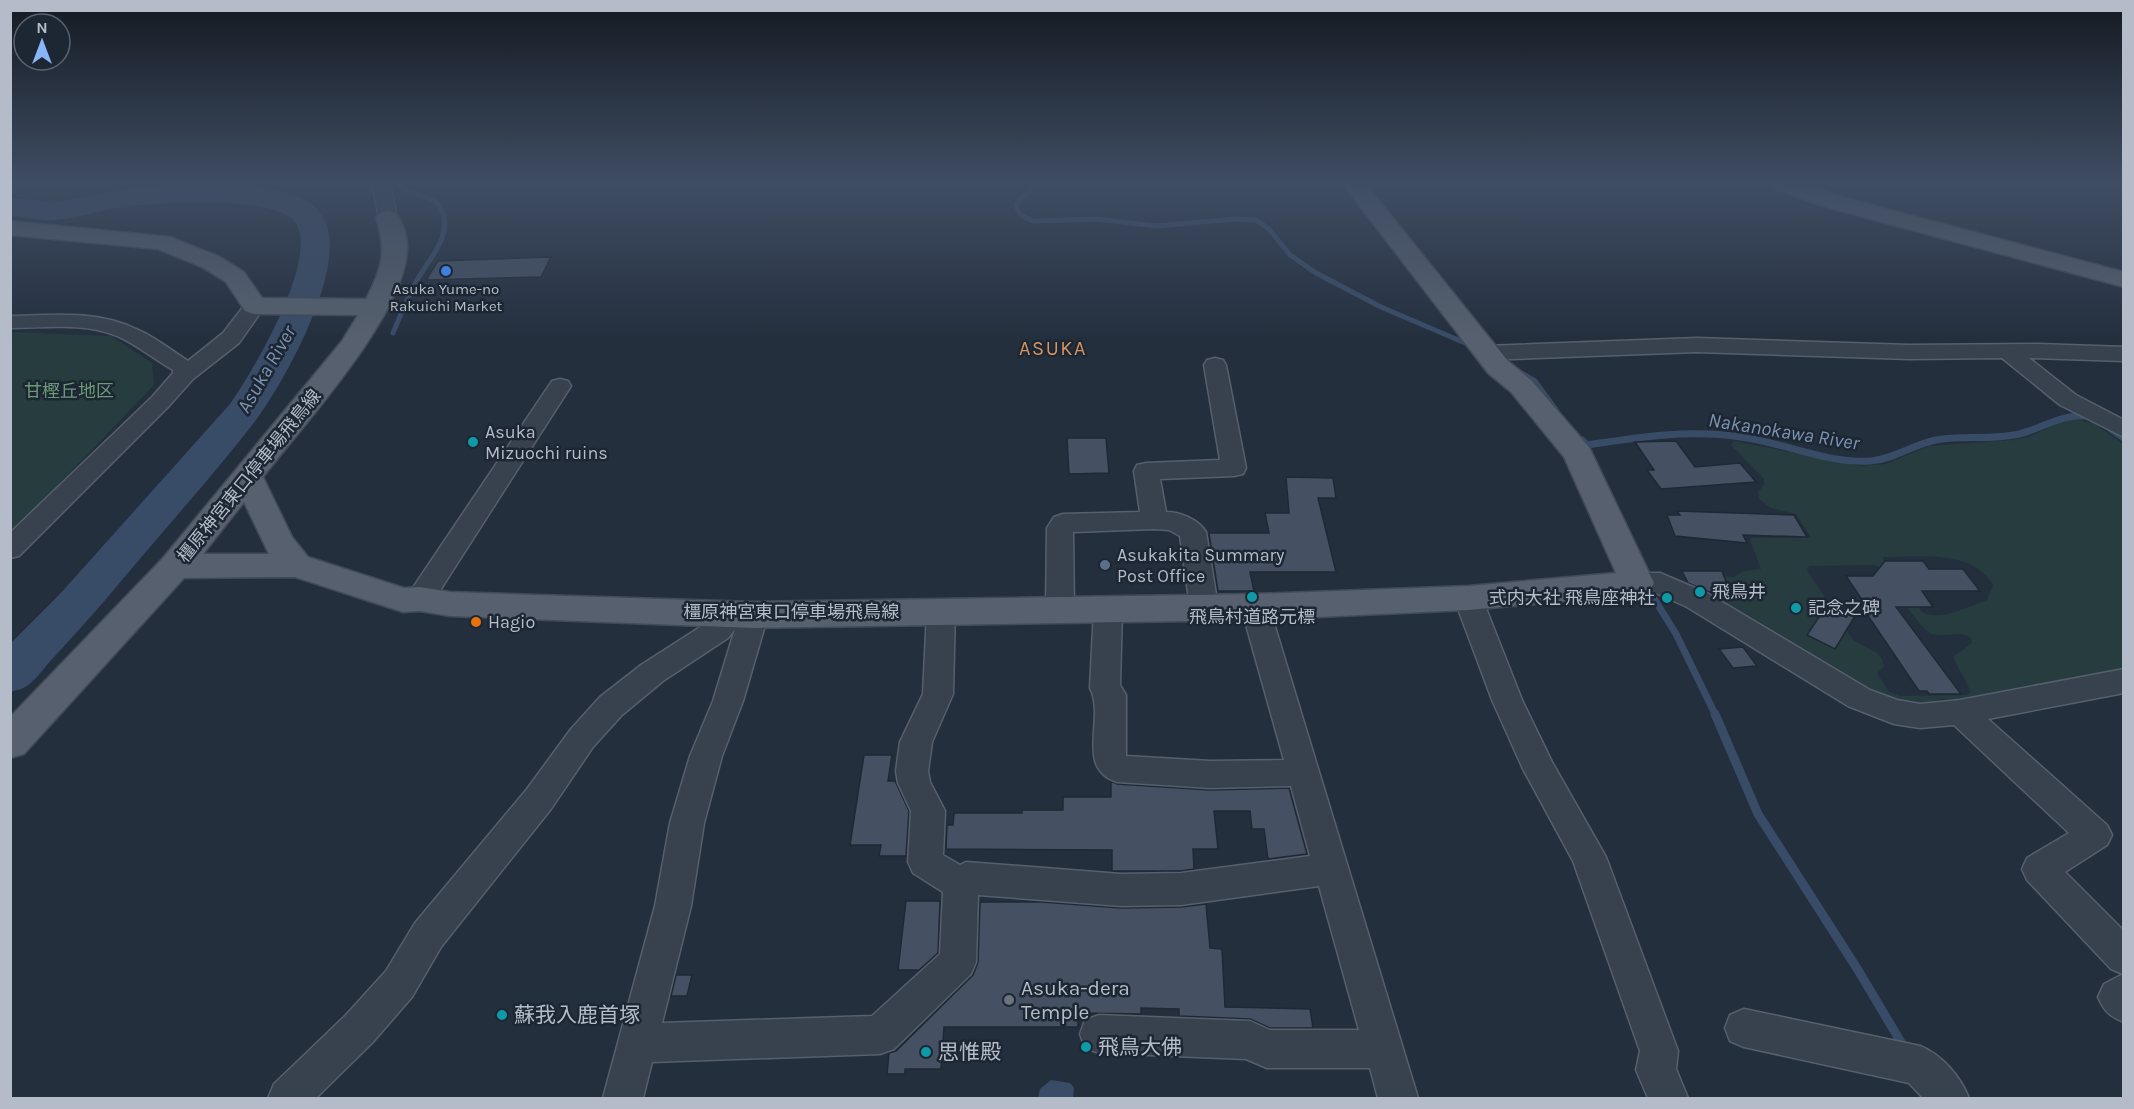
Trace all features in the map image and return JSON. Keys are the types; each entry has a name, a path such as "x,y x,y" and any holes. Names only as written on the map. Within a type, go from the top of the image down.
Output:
{"main road":[{"path":"83,235 162,242 211,262 235,276 261,306 376,307"},
{"name":"橿原神宮東口停車場飛鳥線","path":"175,566 354,345 376,307 393,262 395,241 393,235"},
{"path":"1393,235 1498,368 1521,386 1578,454 1637,583"},
{"path":"1956,235 2124,280"},
{"path":"247,475 278,542 296,565"},
{"name":"橿原神宮東口停車場飛鳥線","path":"175,566 296,565 403,600 450,604 742,615 1256,607 1468,598 1637,583"},
{"path":"10,743 175,566"}],"street":[{"path":"10,549 160,402 185,374 231,338 261,306"},
{"path":"10,322 79,322 121,329 183,367 185,374"},
{"path":"1486,353 1697,345 1886,351 2124,354"},
{"path":"2008,352 2068,400 2124,430"},
{"path":"1154,520 1146,471 1234,468 1215,365"},
{"path":"420,600 560,386"},
{"path":"1060,609 1060,528 1063,523 1154,520 1174,521 1192,532 1204,607"},
{"path":"1637,583 1660,583 1697,600 1859,698 1894,712 1920,716 1960,712 2124,681"},
{"path":"1468,598 1508,700 1539,769 1589,857 1659,1051 1656,1070 1668,1098"},
{"path":"1256,607 1398,1098"},
{"path":"1108,609 1105,688 1111,695 1110,762 1117,769 1213,775 1275,775 1302,772"},
{"path":"941,611 938,694 916,742 912,771 914,783 928,811 925,862 961,884"},
{"path":"623,1098 673,906 690,812 706,756 728,701 742,615"},
{"path":"288,1098 359,1029 399,984 428,935 532,808 582,738 611,706 652,673 742,615"},
{"path":"1960,712 2095,835 2040,869 2124,957"},
{"path":"638,1043 880,1035 958,962 961,884 966,878 1121,890 1181,889 1330,869"},
{"path":"2124,992 2117,997 2124,1004"},
{"path":"1744,1028 1920,1066 1949,1098"},
{"path":"1099,1034 1250,1040 1267,1049 1382,1049"}],"green space":[{"name":"甘樫丘地区","path":"11,332 111,336 152,363 154,385 11,534"},
{"path":"2075,419 2095,424 2123,444 2123,672 2002,698 1940,699 1934,701 1930,707 1892,704 1704,595 1696,577 1705,575 1734,577 1744,571 1761,569 1750,540 1752,538 1811,538 1796,514 1771,508 1759,499 1758,492 1764,485 1764,479 1731,445 1734,441 1861,466 1886,464 1929,446 2013,440 2031,436 2065,420","holes":["1929,556 1959,560 1984,573 1993,585 1987,600 1955,612 1930,615 1922,612 1883,559 1884,557","1876,565 1912,614 1930,633 1935,635 1961,634 1971,638 1972,643 1953,657 1971,692 1967,695 1899,696 1889,692 1877,673 1884,666 1882,659 1877,653 1853,640 1807,570 1809,566"]}],"water":[{"path":"1051,1080 1070,1083 1074,1088 1073,1098 1038,1098 1040,1089"}],"building":[{"path":"551,257 541,277 426,280 438,261"},
{"path":"1067,438 1106,438 1109,473 1069,474"},
{"path":"1676,441 1695,467 1740,463 1756,482 1661,489 1647,470 1654,470 1635,442"},
{"path":"1286,477 1333,478 1336,498 1318,498 1336,572 1250,572 1254,591 1218,591 1209,533 1269,533 1265,513 1289,513"},
{"path":"1677,511 1794,515 1807,537 1743,535 1747,543 1675,536 1667,515 1680,515"},
{"path":"1885,561 1923,561 1929,569 1963,569 1980,591 1922,591 1933,607 1896,607 1961,694 1929,694 1927,691 1919,691 1864,610 1869,610 1846,576 1873,576"},
{"path":"1682,571 1722,571 1730,592 1709,592 1688,583"},
{"path":"1823,611 1858,611 1835,649 1807,635"},
{"path":"1743,647 1757,666 1733,668 1719,649"},
{"path":"864,755 892,755 888,781 895,781 909,811 906,856 879,856 881,845 850,845"},
{"path":"1111,781 1117,784 1210,790 1289,788 1307,854 1268,859 1264,829 1252,829 1250,811 1214,811 1218,849 1193,849 1194,869 1181,871 1112,871 1112,850 946,849 947,825 953,825 954,813 1022,813 1022,810 1063,810 1063,797 1111,797"},
{"path":"906,901 940,901 938,953 919,970 898,970"},
{"path":"980,902 1042,902 1121,908 1181,907 1206,904 1210,948 1222,949 1225,1007 1310,1009 1313,1028 1270,1028 1250,1019 1179,1016 1179,1009 1141,1008 1141,1014 1078,1013 1078,1027 944,1027 941,1069 905,1069 905,1074 887,1074 889,1053 896,1051 973,975 978,962"},
{"path":"676,975 692,975 687,996 671,996"}],"waterway":[{"name":"Asuka River","path":"10,674 76,605 243,412 270,368 300,307 315,260 316,235"},
{"path":"393,333 416,282 438,247 443,235"},
{"name":"Nakanokawa River","path":"1274,235 1290,255 1316,273 1381,307 1470,345"},
{"name":"Nakanokawa River","path":"1515,369 1535,381 1557,411"},
{"name":"Nakanokawa River","path":"1582,440 1587,445 1664,435 1722,435 1757,440 1838,459 1871,461 1880,460 1936,440 2014,435 2067,417 2088,416"},
{"name":"Nakanokawa River","path":"2111,429 2124,438"},
{"path":"1650,592 1676,634 1716,716"},
{"path":"1715,714 1758,814 1858,970 1905,1049"}],"place":[{"name":"Asuka Yume-no Rakuichi Market","path":"446,271"},
{"name":"Asuka Mizuochi ruins","path":"473,442"},
{"name":"Asukakita Summary Post Office","path":"1105,565"},
{"name":"飛鳥井","path":"1700,592"},
{"name":"飛鳥村道路元標","path":"1252,597"},
{"name":"式内大社 飛鳥座神社","path":"1667,598"},
{"name":"記念之碑","path":"1796,608"},
{"name":"Hagio","path":"476,622"},
{"name":"Asuka-dera Temple","path":"1009,1000"},
{"name":"蘇我入鹿首塚","path":"502,1015"},
{"name":"飛鳥大佛","path":"1086,1047"},
{"name":"思惟殿","path":"926,1052"}],"district":[{"name":"ASUKA","path":"1053,348"}]}
